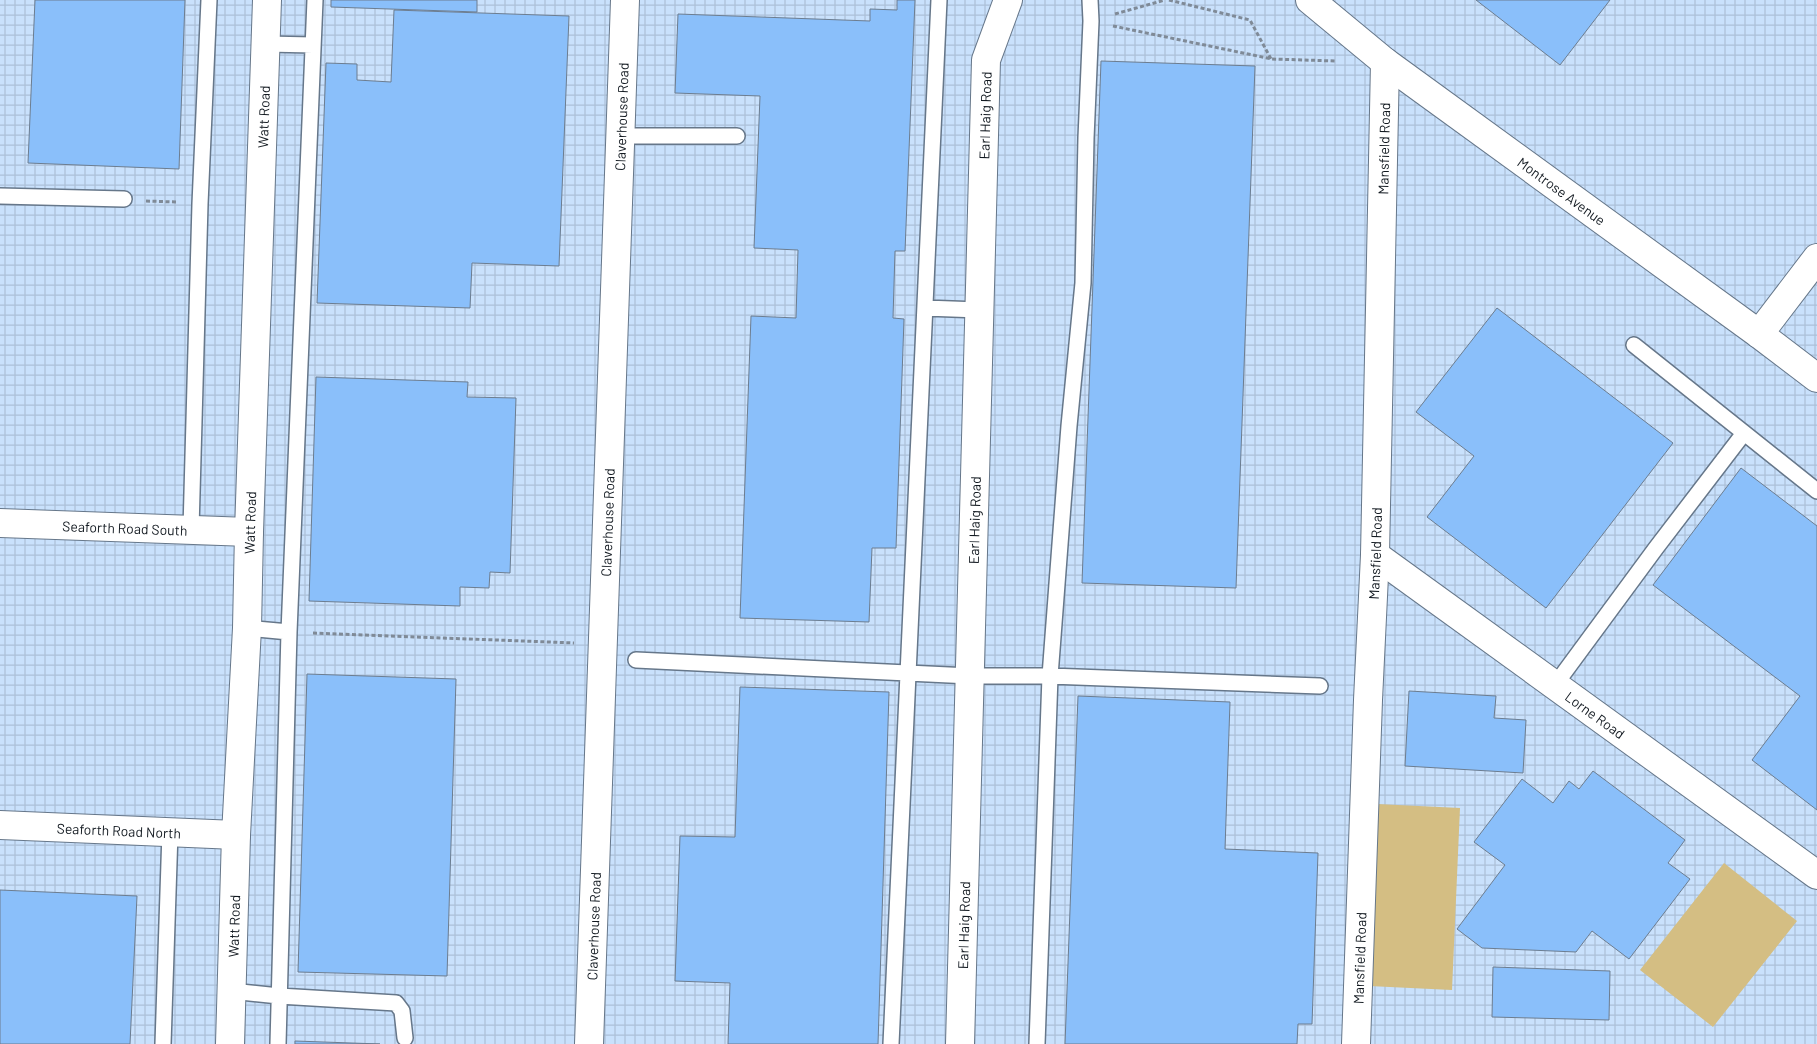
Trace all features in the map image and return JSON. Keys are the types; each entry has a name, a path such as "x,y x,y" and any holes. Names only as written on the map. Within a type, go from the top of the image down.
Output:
{"street":[{"name":"Watt Road","path":"230,1044 236,835 247,628 267,0"},
{"name":"Claverhouse Road","path":"588,1044 604,644 625,0"},
{"name":"Earl Haig Road","path":"960,1044 986,60 1008,0"},
{"name":"Montrose Avenue","path":"1310,0 1385,62 1817,378"},
{"name":"Mansfield Road","path":"1356,1044 1375,555 1385,62"},
{"path":"1759,334 1817,258"},
{"name":"Seaforth Road South","path":"0,523 249,532"},
{"name":"Lorne Road","path":"1375,555 1817,875"},
{"name":"Seaforth Road North","path":"0,825 236,835"}],"lane":[{"path":"191,529 200,204 209,0"},
{"path":"278,1044 289,632 314,0"},
{"path":"891,1044 940,0"},
{"path":"1037,1044 1050,676 1069,426 1083,283 1091,21 1090,0"},
{"path":"266,44 313,45"},
{"path":"620,136 737,136"},
{"path":"0,196 124,199"},
{"path":"925,308 980,310"},
{"path":"1634,345 1817,491"},
{"path":"1555,685 1744,433"},
{"path":"247,628 289,632"},
{"path":"636,660 970,676 1050,676 1320,686"},
{"path":"163,1044 170,832"},
{"path":"231,991 279,996 396,1002 402,1011 405,1038"}],"path":[{"path":"1091,21 1165,0"},
{"path":"1169,0 1250,20 1272,59"},
{"path":"1091,21 1272,59 1338,61"},
{"path":"124,199 200,204"},
{"path":"289,632 604,644"}],"shaded area":[{"path":"0,0 1817,0 1817,1044 0,1044"},
{"path":"1377,804 1460,808 1452,990 1369,986"},
{"path":"1724,863 1797,921 1713,1027 1640,970"}],"building":[{"path":"35,0 185,0 179,169 28,163"},
{"path":"331,0 477,0 477,12 331,7"},
{"path":"897,0 915,0 905,251 895,251 893,318 904,319 896,548 872,548 869,622 740,618 751,316 796,318 798,250 754,248 760,96 675,93 678,14 870,21 870,9 897,10"},
{"path":"1476,0 1610,0 1560,65"},
{"path":"394,10 569,16 559,266 472,263 470,308 317,303 326,63 357,64 357,80 391,82"},
{"path":"1101,61 1255,66 1236,588 1082,583"},
{"path":"1497,308 1673,443 1546,608 1427,517 1474,456 1416,412"},
{"path":"316,377 468,382 467,397 516,398 510,573 490,572 489,588 460,587 460,606 309,601"},
{"path":"1741,468 1817,526 1817,810 1752,760 1800,696 1653,585"},
{"path":"307,674 456,679 447,976 298,972"},
{"path":"740,687 889,692 878,1044 728,1044 730,983 675,981 680,836 735,837"},
{"path":"1409,691 1496,696 1494,718 1526,720 1523,773 1405,766"},
{"path":"1078,696 1230,702 1225,849 1318,853 1312,1024 1298,1024 1297,1044 1065,1044"},
{"path":"1593,771 1685,840 1668,863 1690,879 1629,959 1592,931 1576,952 1482,948 1457,929 1505,865 1474,842 1522,779 1553,803 1569,781 1579,789"},
{"path":"0,890 137,896 130,1044 0,1044"},
{"path":"1493,967 1610,971 1609,1020 1492,1017"},
{"path":"295,1041 380,1044 295,1044"}]}
